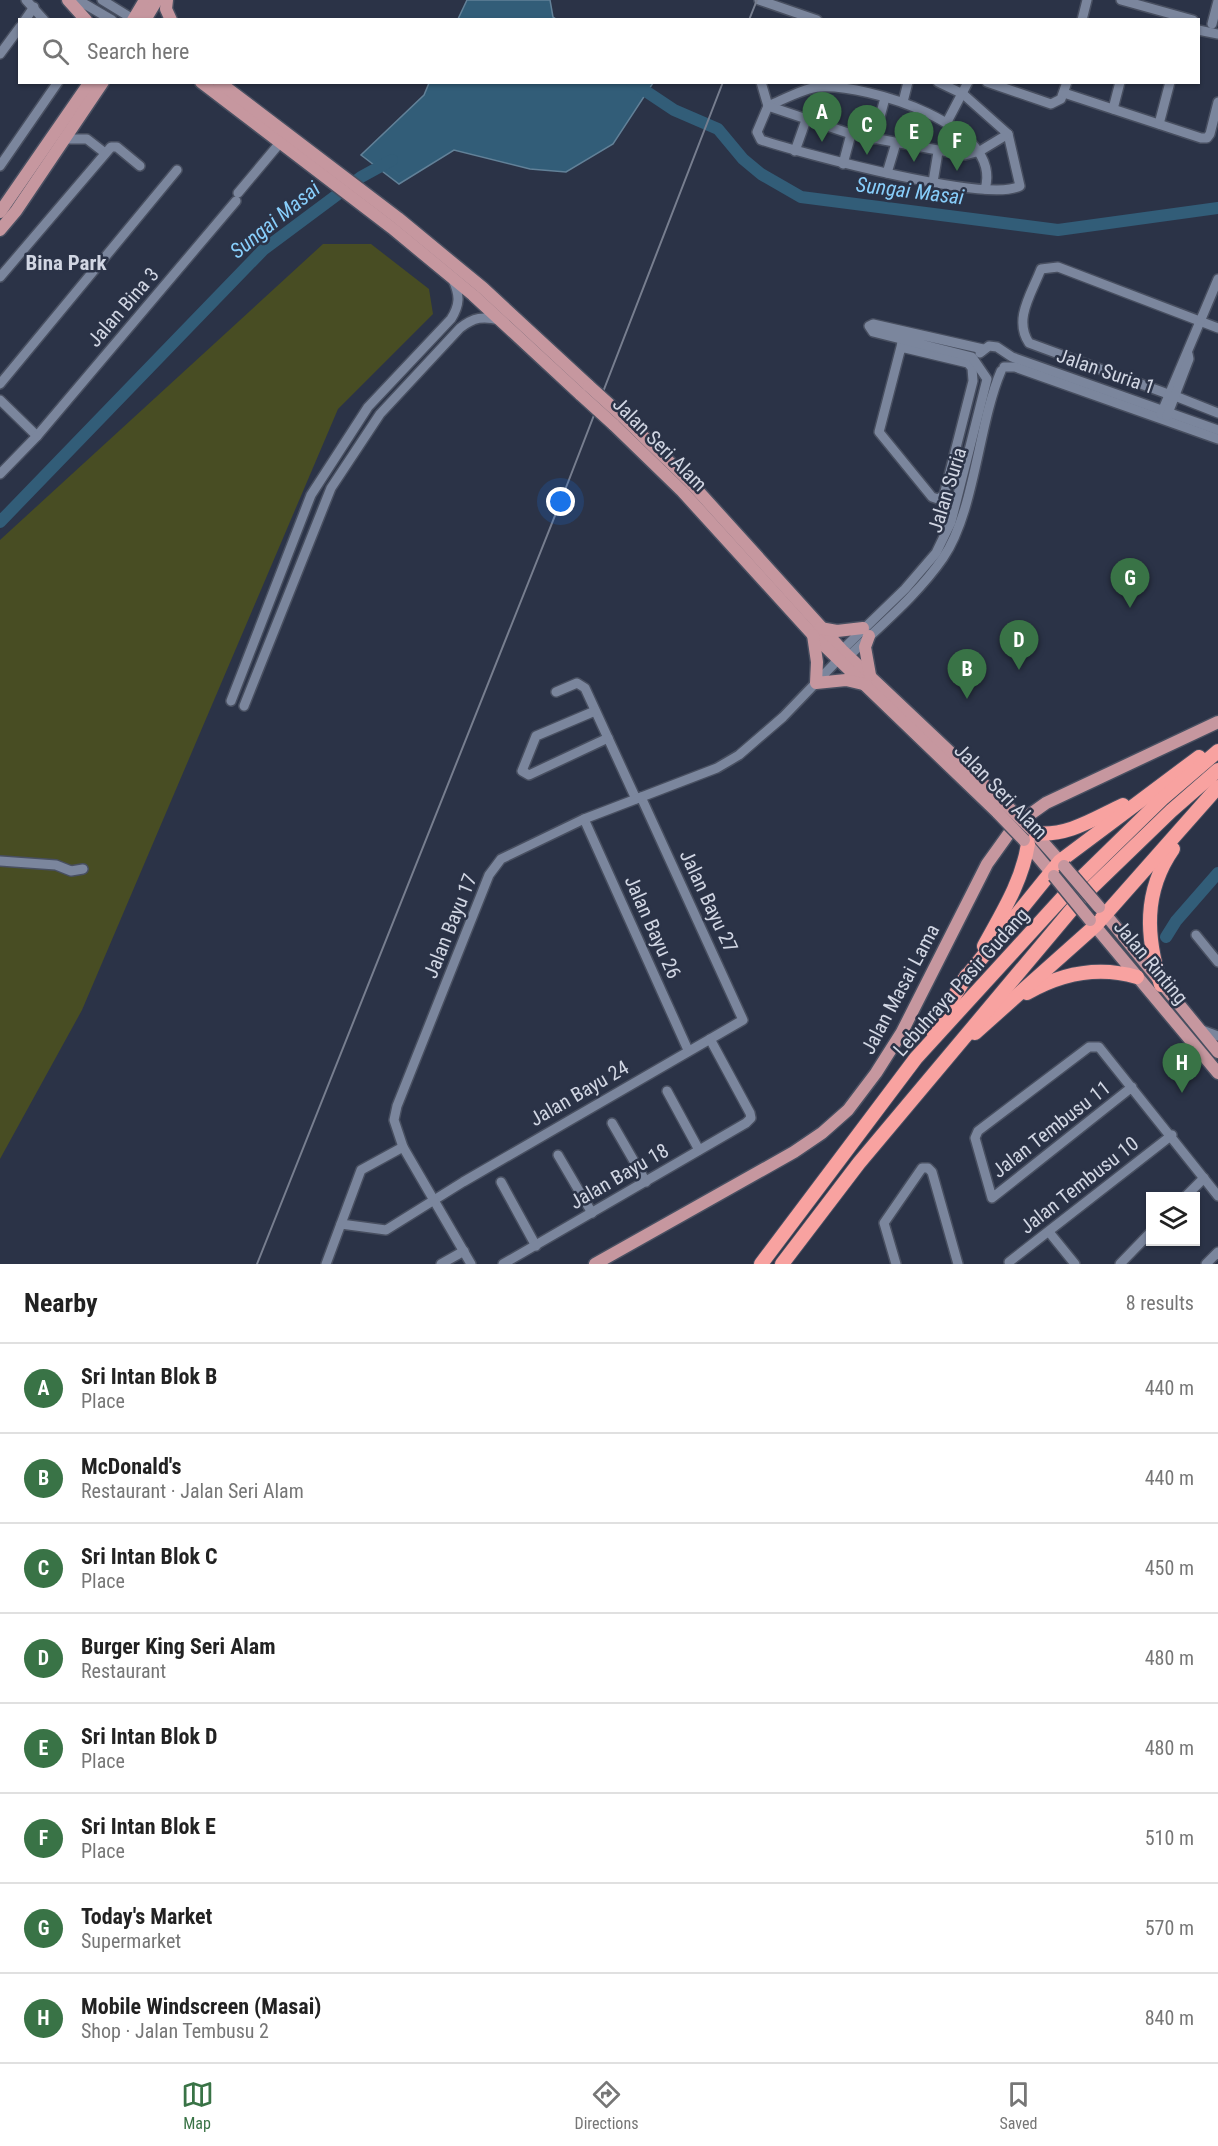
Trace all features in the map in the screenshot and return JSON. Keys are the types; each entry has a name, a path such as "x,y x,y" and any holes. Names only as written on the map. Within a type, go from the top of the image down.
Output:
{"highway":[{"path":"963,981 1057,869 1149,792 1218,744"},
{"name":"Lebuhraya Pasir Gudang","path":"761,1264 916,1058 1074,885 1162,799 1218,751"},
{"name":"Lebuhraya Pasir Gudang","path":"782,1264 859,1163 1083,896 1171,811 1218,770"},
{"path":"947,1059 1093,923 1218,787"},
{"path":"916,1058 1016,890 1030,837 1053,834 1077,827 1149,792"},
{"path":"1161,985 1152,954 1149,926 1152,895 1164,862 1201,807"},
{"path":"992,1017 1038,987 1078,973 1105,972 1137,977"}],"main road":[{"path":"68,0 84,18"},
{"path":"134,18 145,0"},
{"path":"146,18 157,0"},
{"path":"167,0 166,9 170,18"},
{"path":"0,230 65,139 96,84"},
{"path":"0,212 96,84"},
{"path":"202,84 221,87"},
{"name":"Jalan Seri Alam","path":"221,87 279,144 335,179 483,288 585,390 690,482 816,632 1002,809 1057,869"},
{"name":"Jalan Seri Alam","path":"221,87 335,179"},
{"name":"Jalan Seri Alam","path":"359,196 500,320 585,390"},
{"path":"816,632 866,632 867,680 816,683 816,632"},
{"name":"Jalan Masai Lama","path":"595,1264 794,1152 822,1133 848,1110 876,1073 902,1032 987,864 1015,825 1046,803 1218,722"},
{"name":"Jalan Rinting","path":"1057,869 1102,911 1218,1052"},
{"name":"Jalan Rinting","path":"1057,869 1093,923 1218,1073"}],"street":[{"path":"26,0 42,18"},
{"path":"78,0 109,18"},
{"path":"102,0 131,18"},
{"path":"759,0 811,18"},
{"path":"1082,18 1087,0"},
{"path":"1121,0 1154,4 1188,18"},
{"path":"1200,21 1215,25 1218,1"},
{"path":"26,18 34,7"},
{"path":"0,54 18,30"},
{"path":"1200,30 1218,34"},
{"path":"0,166 57,84"},
{"path":"762,84 768,106 757,137 795,151 843,164 933,182 985,189 1020,186 1021,181 1008,134 963,94 942,84"},
{"path":"903,102 908,84"},
{"path":"947,122 967,84"},
{"path":"993,84 1051,104 1057,103 1064,93 1066,84"},
{"path":"1113,109 1119,84"},
{"path":"1159,124 1169,84"},
{"path":"768,106 818,85 861,87 885,98 903,102 947,122 980,151 988,171 985,189"},
{"path":"1064,93 1207,138 1218,102"},
{"path":"874,139 885,98"},
{"path":"768,106 850,134 938,152 965,155 980,151 1008,134"},
{"path":"795,151 806,120"},
{"path":"843,164 850,134"},
{"path":"65,139 87,139 105,153"},
{"path":"887,173 896,143"},
{"name":"Jalan Bina 3","path":"0,474 37,436 279,144"},
{"path":"0,277 111,147 117,147 140,166"},
{"path":"933,182 938,152"},
{"path":"0,384 177,170"},
{"path":"1218,328 1058,267 1041,269 1021,319 1023,334 1029,343 1218,413"},
{"path":"231,702 311,495 368,407 458,309 459,296 453,279"},
{"path":"1218,279 1188,354 1184,357 1164,415 1218,439"},
{"path":"244,706 331,488 380,414 460,328 472,319 486,316 500,320"},
{"path":"903,339 983,349 993,346 1004,353 1003,369 993,374 981,368 972,357 903,339"},
{"path":"903,339 968,363 972,368 973,381 944,495 938,499 932,497 879,432 903,339"},
{"path":"981,368 979,354 983,349"},
{"name":"Jalan Suria 1","path":"1004,353 1164,415"},
{"name":"Jalan Suria 1","path":"1003,369 1015,367 1218,430"},
{"name":"Jalan Suria","path":"841,658 936,553 951,522 987,381 981,368"},
{"name":"Jalan Suria","path":"866,632 912,595 943,558 959,525 1003,369"},
{"path":"0,400 37,436"},
{"path":"968,402 975,408 975,428"},
{"name":"Jalan Bayu 17","path":"471,1264 403,1147 394,1120 397,1106 489,875 501,859 584,819 717,768 739,755 783,717 841,658"},
{"name":"Jalan Bayu 27","path":"556,692 580,683 638,798 743,1020"},
{"path":"595,711 536,736 522,771 529,775 608,738"},
{"name":"Jalan Bayu 26","path":"584,819 688,1050"},
{"path":"0,861 56,865 71,871 82,869"},
{"path":"1196,935 1218,962"},
{"name":"Jalan Bayu 24","path":"341,1224 386,1230 688,1050 743,1020"},
{"path":"1197,1027 1218,1036"},
{"name":"Jalan Bayu 18","path":"503,1264 646,1182 751,1118 710,1039"},
{"name":"Jalan Tembusu 11","path":"1089,1047 1099,1047 1132,1087 992,1198 975,1138 978,1131 1089,1047"},
{"path":"1132,1087 1218,1196"},
{"path":"667,1091 699,1150"},
{"path":"612,1123 646,1182"},
{"name":"Jalan Tembusu 10","path":"1009,1262 1172,1135"},
{"path":"326,1264 361,1170 403,1147"},
{"path":"558,1155 592,1213"},
{"path":"896,1264 884,1223 922,1168 928,1168 932,1172 955,1264"},
{"path":"1191,1192 1204,1178"},
{"path":"501,1182 536,1246"},
{"path":"1050,1232 1075,1264"},
{"path":"1120,1264 1146,1237"},
{"path":"441,1264 464,1251"},
{"path":"1206,1264 1218,1252"}],"green space":[{"path":"323,244 371,244 429,289 433,314 338,409 82,1010 0,1159 0,540"}],"water":[{"path":"467,0 550,0 554,18 458,18"},
{"path":"428,84 652,84 613,144 566,172 530,169 454,150 399,184 361,155 424,95"}],"waterway":[{"name":"Sungai Masai","path":"635,84 674,110 718,129 743,159 761,174 801,197 1058,230 1218,208"},
{"name":"Sungai Masai","path":"0,522 263,250 361,177 392,160"},
{"path":"1166,937 1176,921 1218,873"}],"railway":[{"path":"750,18 757,0"},
{"path":"257,1264 560,503 722,84"}],"place":[{"name":"Sri Intan Blok B","path":"822,142"},
{"name":"Sri Intan Blok C","path":"867,155"},
{"name":"Sri Intan Blok D","path":"914,162"},
{"name":"Sri Intan Blok E","path":"957,171"},
{"name":"Today's Market","path":"1130,608"},
{"name":"Burger King Seri Alam","path":"1019,670"},
{"name":"McDonald's","path":"967,699"},
{"name":"Mobile Windscreen (Masai)","path":"1182,1093"}],"district":[{"name":"Bina Park","path":"66,263"}]}
